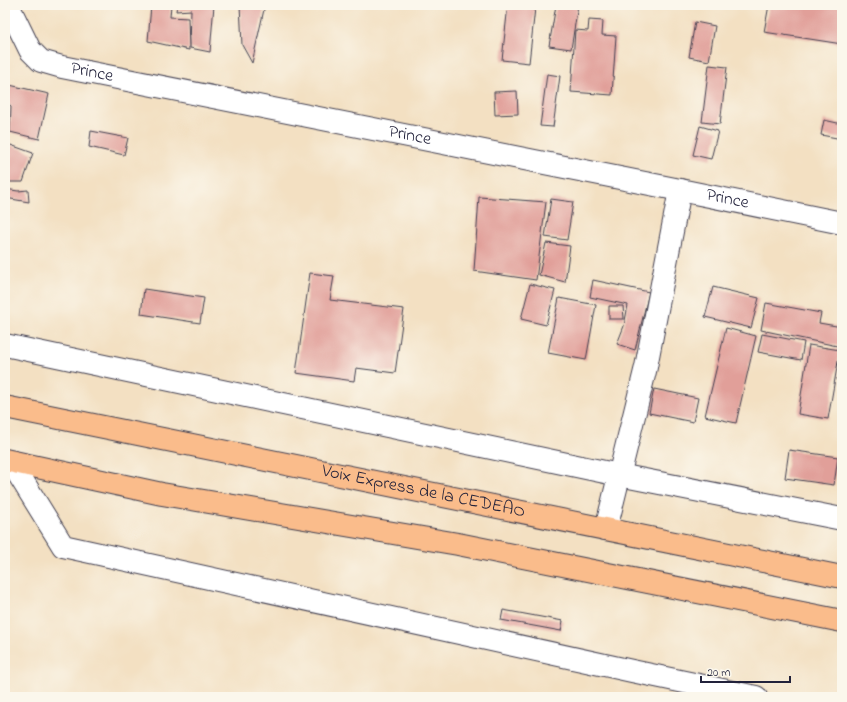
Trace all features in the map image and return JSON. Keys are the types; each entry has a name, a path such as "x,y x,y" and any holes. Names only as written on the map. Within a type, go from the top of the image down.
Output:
{"main road":[{"name":"Voix Express de la CEDEAO","path":"5,407 842,577"},
{"path":"8,461 162,494 458,544 842,621"}],"street":[{"name":"Prince","path":"8,5 30,50 41,61 62,67 680,190 842,224"},
{"path":"606,529 646,367 680,190"},
{"path":"5,345 619,475 842,519"},
{"path":"8,461 63,546 632,672 756,697"}],"building":[{"path":"151,5 171,5 170,17 188,18 189,50 148,41"},
{"path":"177,5 214,5 210,52 190,48 191,10 176,11"},
{"path":"240,5 265,5 252,63 242,45"},
{"path":"508,5 535,8 529,63 502,60"},
{"path":"556,5 578,5 571,49 549,46"},
{"path":"769,5 842,5 842,44 764,32"},
{"path":"589,20 603,21 602,35 616,36 612,95 571,92 575,30 588,31"},
{"path":"695,22 715,26 709,61 689,57"},
{"path":"709,65 727,67 720,124 702,122"},
{"path":"547,74 560,76 553,127 540,126"},
{"path":"5,84 49,94 39,139 10,132 11,106 5,101"},
{"path":"517,91 518,114 495,115 494,92"},
{"path":"824,120 842,124 842,139 821,135"},
{"path":"700,126 718,131 711,159 693,155"},
{"path":"91,131 128,138 124,155 89,147"},
{"path":"5,143 33,153 23,182 5,182"},
{"path":"5,189 18,191 28,190 29,202 5,198"},
{"path":"479,197 546,202 536,280 474,271"},
{"path":"551,199 573,202 567,240 545,237"},
{"path":"546,243 570,246 565,282 539,275"},
{"path":"310,273 334,276 330,300 404,309 395,373 356,368 354,381 296,373"},
{"path":"593,280 649,292 635,350 617,344 624,326 628,305 590,297"},
{"path":"530,284 555,290 546,325 521,319"},
{"path":"713,287 759,298 751,328 705,317"},
{"path":"144,289 204,298 200,323 141,314"},
{"path":"559,298 596,305 586,360 548,353"},
{"path":"766,303 821,313 819,323 842,327 842,347 761,330"},
{"path":"609,306 623,306 624,319 609,319"},
{"path":"726,328 756,336 736,423 705,416"},
{"path":"762,334 804,342 801,360 758,352"},
{"path":"809,345 840,350 828,419 798,414"},
{"path":"654,389 698,398 693,422 649,413"},
{"path":"789,450 838,457 834,485 785,478"},
{"path":"503,610 563,621 561,631 501,620"}]}
